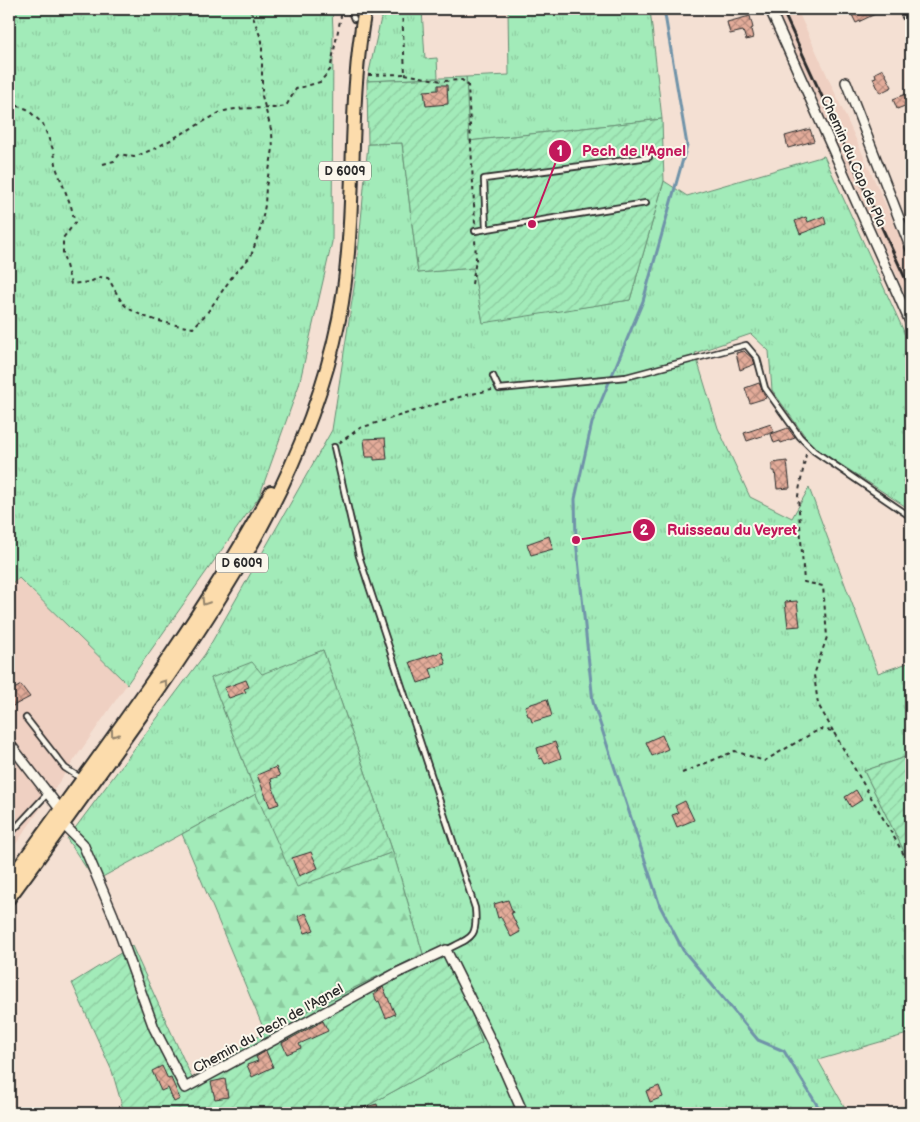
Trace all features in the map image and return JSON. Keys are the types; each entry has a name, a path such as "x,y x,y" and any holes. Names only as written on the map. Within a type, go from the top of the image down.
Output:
{"main road":[{"name":"D 6009","path":"9,880 103,767 180,659 233,579 275,502 313,415 330,360 345,280 349,239 356,76 364,9"},
{"name":"D 6009","path":"9,898 84,780 182,639 240,547 274,485 300,426 312,392 328,333 339,261 353,12"}],"street":[{"name":"Chemin du Cap de Pla","path":"770,9 911,324"},
{"path":"846,82 911,249"},
{"name":"Chemin du Pech de l'Agnel","path":"9,743 48,793 83,844 113,916 154,1028 185,1088 388,978 446,950"},
{"path":"446,950 494,1047 522,1113"}],"lane":[{"path":"486,229 484,180 649,157"},
{"path":"475,231 646,204"},
{"path":"494,376 499,389 626,377 746,345 757,358 765,388 782,415 808,445 911,517"},
{"path":"334,446 359,556 475,908 477,926 470,938 446,950"},
{"path":"26,718 65,768 84,780 103,767"},
{"path":"9,835 48,793"},
{"path":"9,891 12,884 62,816"}],"path":[{"path":"9,16 13,9"},
{"path":"178,16 196,9"},
{"path":"9,103 27,109 43,124 54,152 57,170 71,206 75,223 63,238 63,254 71,284 90,282 100,277 108,278 123,304 138,313 172,325 193,328 207,313 234,274 251,256 266,205 266,187 273,149 272,133 262,96 262,41 250,9"},
{"path":"103,164 114,161 120,154 134,157 156,148 230,108 286,106 296,89 320,82 330,70 343,9"},
{"path":"402,9 405,74"},
{"path":"898,9 911,36"},
{"path":"356,76 405,74 442,80 462,80 468,85 476,260 472,284"},
{"path":"334,446 360,428 466,395 499,389"},
{"path":"808,445 798,496 804,582 823,586 826,637 814,675 818,704 911,867"},
{"path":"682,773 735,751 764,761 820,729 833,731"}],"shaded area":[{"path":"776,9 797,9 911,261 911,307"},
{"path":"19,578 127,684 9,854 9,585"}],"green space":[{"path":"9,9 332,9 332,242 299,385 259,497 127,684 19,578 9,585"},
{"path":"383,9 422,9 425,59 437,58 438,78 367,81"},
{"path":"508,9 650,9 662,119 469,141 466,77 509,75"},
{"path":"466,77 469,141 662,119 664,181 630,300 483,323 473,268 418,273 402,143 368,144 367,81"},
{"path":"402,143 418,273 473,268 483,322 630,300 664,181 687,196 824,156 911,347 911,510 812,446 772,390 769,351 751,334 695,353 718,428 750,497 792,518 809,488 878,673 911,662 911,755 864,771 911,865 911,1033 818,1060 848,1113 354,1113 482,1043 449,947 423,954 393,852 323,650 262,675 211,678 256,794 95,881 67,839 205,654 332,430 356,275 368,144"},
{"path":"323,650 393,852 297,887 256,794 211,678 252,662 262,674"},
{"path":"911,755 911,865 864,771"},
{"path":"256,794 298,886 393,852 423,954 265,1032 182,834"},
{"path":"132,946 192,1078 265,1032 423,954 449,947 482,1043 354,1113 115,1113 123,1109 112,1071 72,983"}],"building":[{"path":"849,9 886,9 856,23"},
{"path":"750,16 753,38 746,40 743,31 730,34 727,22"},
{"path":"883,69 892,87 880,93 873,78 876,77 875,73"},
{"path":"438,85 447,85 448,104 426,106 424,91 438,90"},
{"path":"906,94 910,104 897,109 893,99"},
{"path":"810,129 814,141 788,148 785,136"},
{"path":"824,216 826,224 800,234 795,221 806,217 808,222"},
{"path":"744,351 753,359 755,364 740,370 736,353"},
{"path":"759,383 766,398 750,403 745,388"},
{"path":"771,424 774,432 747,441 744,433"},
{"path":"788,428 795,438 781,443 780,441 774,443 771,434"},
{"path":"385,438 387,459 374,460 374,457 366,457 364,439"},
{"path":"787,461 790,488 777,489 775,471 772,471 772,463"},
{"path":"549,536 553,549 531,555 527,544"},
{"path":"797,601 800,626 788,627 785,602"},
{"path":"442,652 446,664 430,669 433,678 418,683 410,662"},
{"path":"246,680 249,687 244,689 246,692 229,698 224,688"},
{"path":"21,685 30,697 9,708 9,692"},
{"path":"547,699 552,716 532,722 525,706"},
{"path":"662,735 668,749 652,756 646,742"},
{"path":"555,742 561,758 545,764 542,758 540,759 537,748"},
{"path":"276,767 280,776 271,779 279,804 270,807 257,775"},
{"path":"856,790 862,800 851,807 845,797"},
{"path":"685,801 694,820 677,827 672,815 678,813 675,806"},
{"path":"311,852 318,868 299,876 292,858"},
{"path":"508,900 513,913 511,913 520,932 511,937 501,917 498,918 494,904"},
{"path":"306,913 314,930 305,933 298,916"},
{"path":"383,987 395,1014 386,1018 374,994"},
{"path":"323,1021 328,1031 299,1044 301,1048 287,1054 282,1043"},
{"path":"266,1051 273,1067 252,1077 247,1065 258,1061 256,1057"},
{"path":"162,1066 168,1079 171,1078 180,1099 174,1102 168,1088 161,1091 152,1071"},
{"path":"225,1079 228,1097 215,1099 211,1082"},
{"path":"659,1086 663,1097 650,1102 646,1091"},
{"path":"377,1104 379,1113 352,1113 351,1111"}],"waterway":[{"path":"664,9 687,145 643,301 592,423 575,499 576,540 593,702 660,906 683,950 758,1040 784,1051 822,1113"}],"railway":[{"path":"782,9 911,291"}],"place":[{"name":"Pech de l'Agnel","path":"532,224"},
{"name":"Ruisseau du Veyret","path":"576,540"}]}
